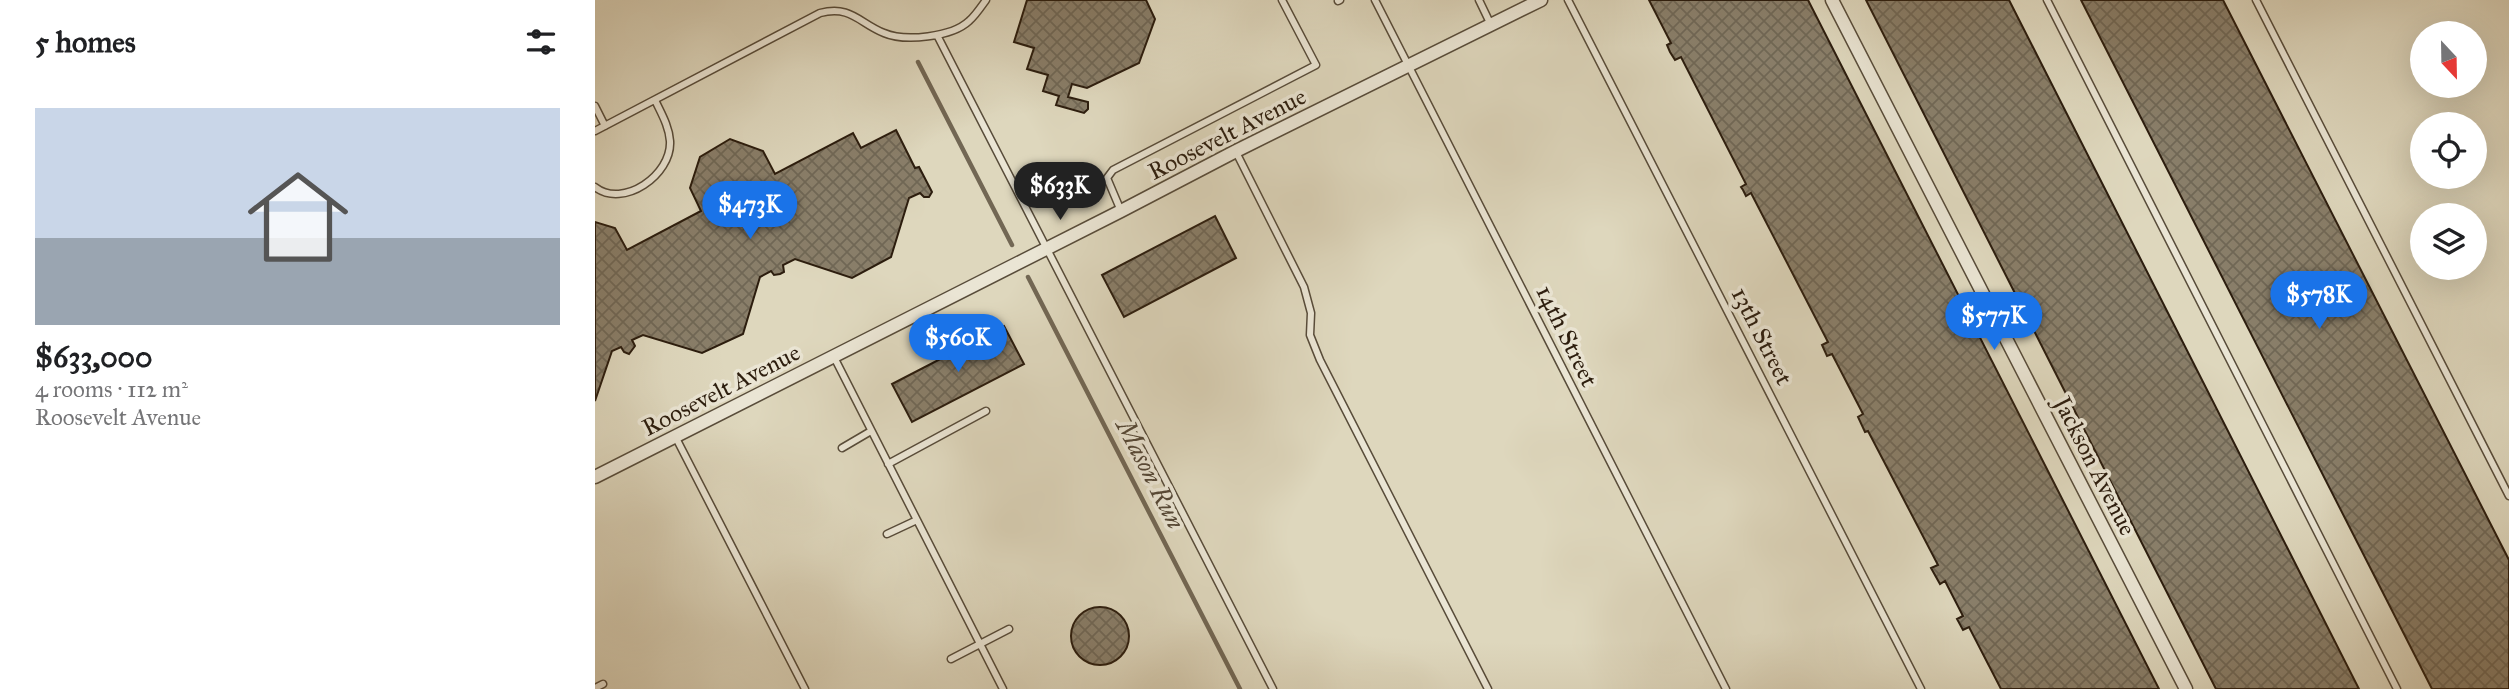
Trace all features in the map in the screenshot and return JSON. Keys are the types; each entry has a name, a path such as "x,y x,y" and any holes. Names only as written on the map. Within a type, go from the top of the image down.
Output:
{"street":[{"name":"Roosevelt Avenue","path":"595,477 1236,150 1541,0"},
{"name":"Jackson Avenue","path":"1832,0 2186,689"}],"lane":[{"path":"595,131 820,13 834,9 855,15 885,34 901,38 937,35 968,23 986,0"},
{"path":"1121,211 1107,178 1113,170 1316,65 1282,0"},
{"name":"14th Street","path":"1375,0 1725,689"},
{"path":"1479,0 1490,25"},
{"name":"13th Street","path":"1568,0 1921,689"},
{"path":"2047,0 2397,689"},
{"path":"2256,0 2509,496"},
{"path":"937,35 1273,689"},
{"path":"595,187 602,192 621,195 647,183 666,164 671,143 666,122 655,100"},
{"path":"595,106 605,126"},
{"path":"1236,150 1304,287 1311,313 1310,335 1319,360 1488,689"},
{"path":"833,357 1003,689"},
{"path":"888,464 986,411"},
{"path":"842,448 871,431"},
{"path":"675,436 805,689"},
{"path":"887,534 917,520"},
{"path":"951,659 1009,629"},
{"path":"595,688 603,684"}],"building":[{"path":"1027,0 1146,0 1155,19 1139,63 1087,88 1072,84 1068,97 1088,102 1088,109 1084,113 1056,105 1059,96 1043,91 1048,75 1027,69 1034,48 1014,42"},
{"path":"1649,0 1808,0 2159,689 2001,689 1969,627 1963,630 1957,619 1963,616 1945,581 1940,584 1931,568 1938,565 1868,431 1865,432 1858,417 1863,414 1832,354 1827,356 1822,345 1828,342 1751,193 1746,196 1741,187 1746,184 1681,57 1675,60 1670,52 1667,45 1671,43"},
{"path":"1866,0 2009,0 2359,689 2216,689"},
{"path":"2081,0 2223,0 2509,560 2509,689 2432,689"},
{"path":"896,130 915,168 919,167 932,192 929,197 920,193 909,198 891,257 852,278 795,259 783,265 784,272 774,275 771,271 760,277 743,334 702,353 643,335 632,340 635,346 629,354 621,347 612,351 595,401 595,222 615,228 627,250 701,211 690,188 700,157 730,139 763,151 775,174 853,133 861,148"},
{"path":"1215,216 1236,258 1124,317 1102,275"},
{"path":"1004,326 1024,364 912,422 892,384"},
{"path":"1100,607 1116,612 1124,620 1129,636 1124,652 1116,660 1100,665 1084,660 1076,652 1071,636 1076,620 1084,612"}],"waterway":[{"name":"Mason Run","path":"918,62 1012,245"},
{"name":"Mason Run","path":"1028,277 1240,689"}]}
